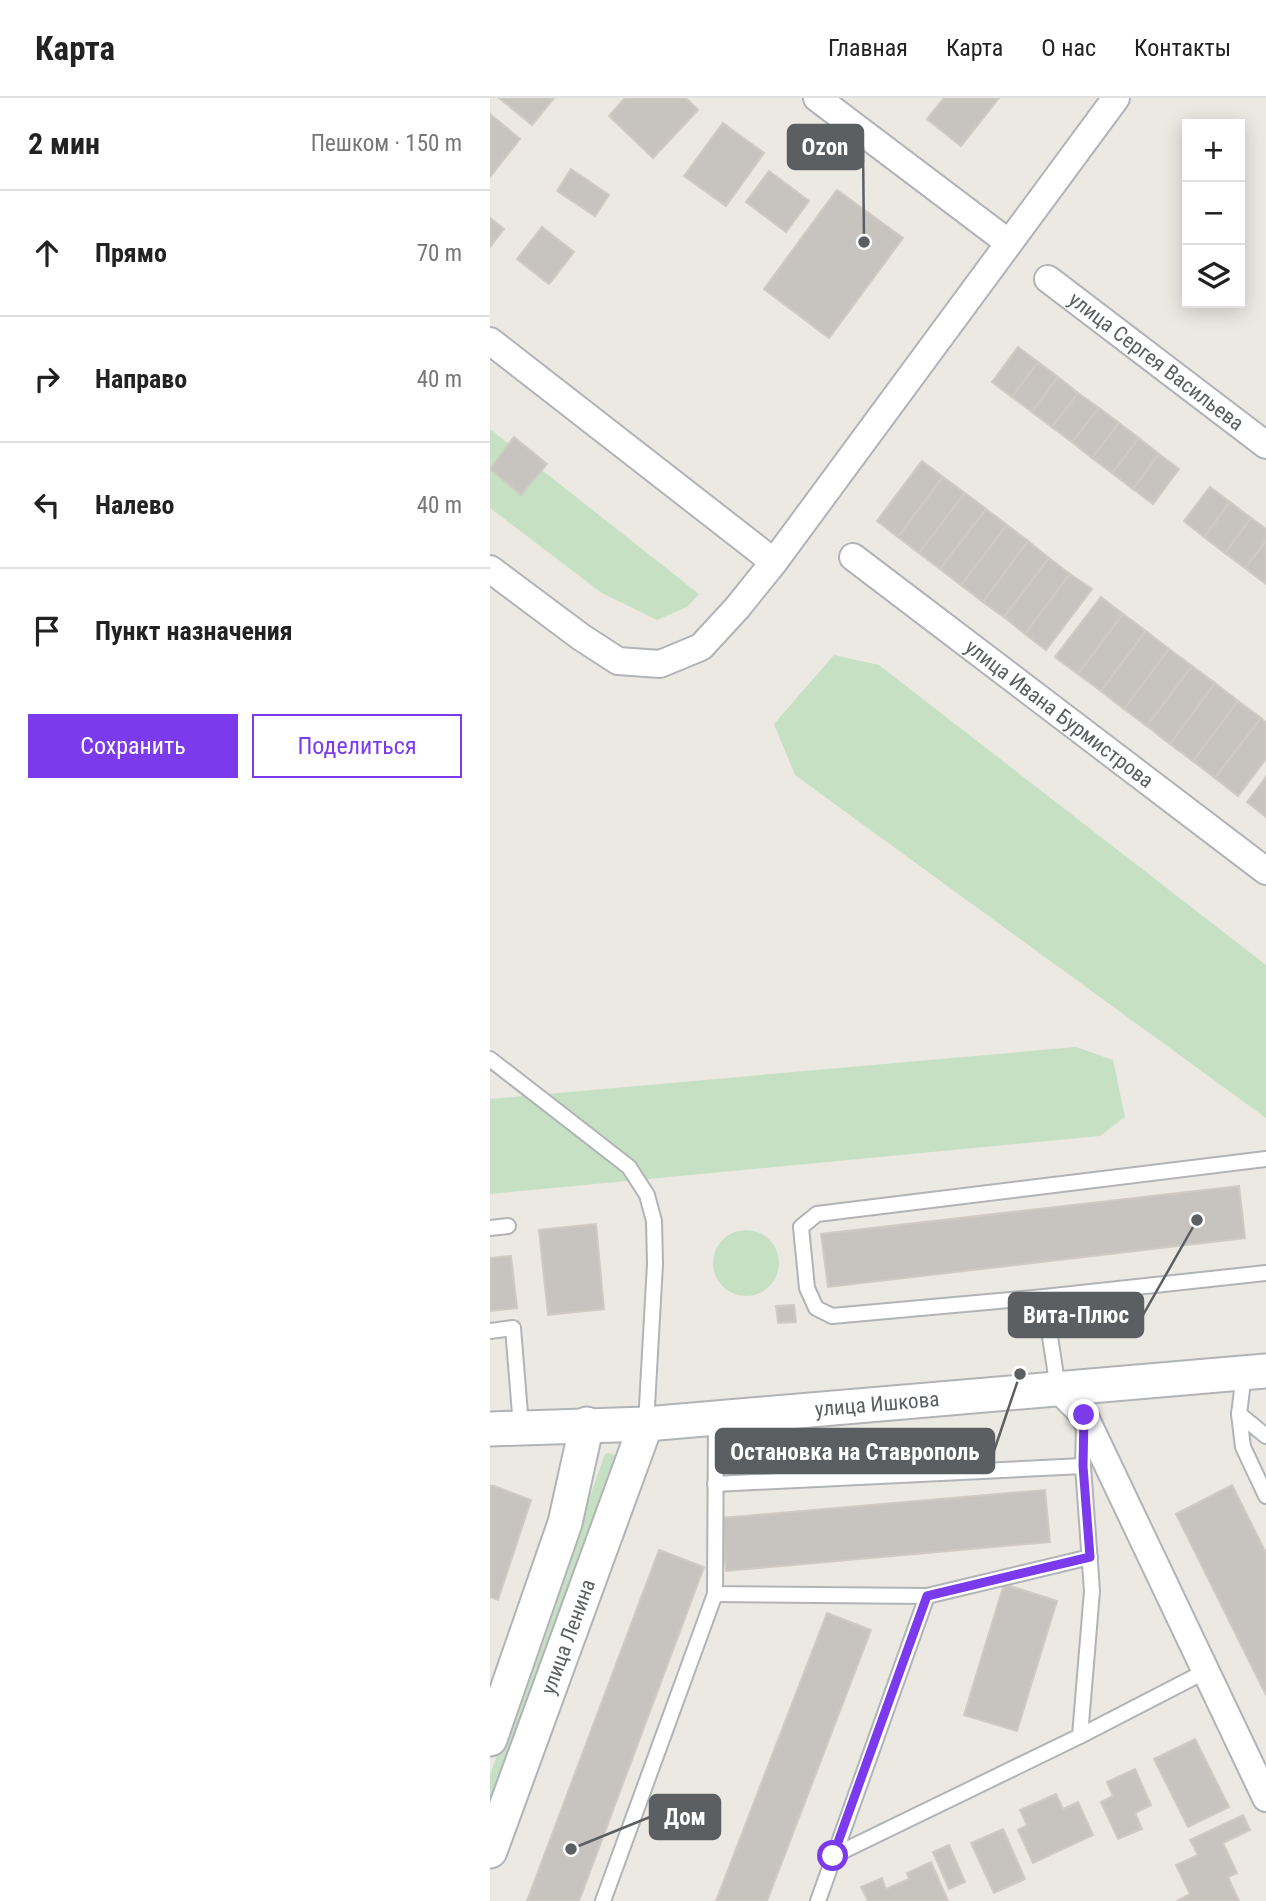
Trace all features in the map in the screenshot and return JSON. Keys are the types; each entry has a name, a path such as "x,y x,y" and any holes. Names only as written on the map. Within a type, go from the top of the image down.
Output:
{"street":[{"path":"817,98 1009,243"},
{"path":"490,569 581,638 618,661 660,664 701,647 774,562 1116,98"},
{"name":"улица Сергея Васильева","path":"1048,278 1266,445"},
{"path":"490,341 774,562"},
{"name":"улица Ивана Бурмистрова","path":"853,557 1266,871"},
{"name":"улица Ишкова","path":"506,1427 646,1424 1255,1371"},
{"path":"1058,1389 1084,1415 1266,1798"},
{"name":"улица Ленина","path":"490,1739 565,1523 587,1424"},
{"name":"улица Ленина","path":"490,1850 646,1424"}],"lane":[{"path":"490,1059 629,1167 647,1195 654,1221 655,1264 646,1424"},
{"path":"1266,1159 817,1214 801,1227 807,1287 816,1308 832,1316 1266,1273"},
{"path":"490,1228 508,1226"},
{"path":"1044,1297 1058,1389"},
{"path":"490,1331 513,1328 506,1427"},
{"path":"1255,1371 1239,1414 1243,1447 1266,1496"},
{"path":"1239,1414 1266,1436"},
{"path":"1080,1736 1093,1591 1083,1466 1084,1415"},
{"path":"603,1901 715,1594 716,1417"},
{"path":"715,1485 1083,1466"},
{"path":"715,1594 927,1596 1090,1557"},
{"path":"818,1901 927,1596"},
{"path":"833,1856 1080,1736 1204,1672"}],"green space":[{"path":"490,429 699,594 687,607 657,620 602,593 490,508"},
{"path":"834,655 879,665 1266,965 1266,1118 795,775 774,724"},
{"path":"1076,1047 1113,1060 1125,1117 1100,1136 490,1194 490,1099"},
{"path":"739,1230 753,1230 765,1235 774,1244 779,1263 777,1276 770,1287 753,1296 739,1296 727,1291 718,1282 713,1270 713,1256 718,1244 727,1235"},
{"path":"605,1454 616,1455 617,1458 490,1811 490,1775"}],"building":[{"path":"499,98 554,98 532,125"},
{"path":"625,98 686,98 698,110 653,158 609,116"},
{"path":"944,98 999,98 961,146 927,119"},
{"path":"490,114 520,139 490,177"},
{"path":"723,123 764,153 726,206 684,176"},
{"path":"571,169 609,195 595,216 557,191"},
{"path":"769,171 809,201 786,232 746,202"},
{"path":"837,190 903,238 829,338 764,289"},
{"path":"490,218 504,229 490,247"},
{"path":"542,227 574,252 549,284 517,259"},
{"path":"1018,347 1038,362 1012,397 992,382"},
{"path":"1038,362 1058,377 1032,412 1012,397"},
{"path":"1058,377 1078,393 1052,427 1032,412"},
{"path":"1078,393 1099,408 1072,442 1052,427"},
{"path":"1099,408 1119,423 1092,458 1072,442"},
{"path":"1119,423 1139,438 1112,473 1092,458"},
{"path":"514,437 547,464 521,495 490,469"},
{"path":"1139,438 1159,454 1133,489 1112,473"},
{"path":"1159,454 1179,469 1153,504 1133,489"},
{"path":"922,461 943,477 898,537 877,521"},
{"path":"943,477 965,493 919,553 898,537"},
{"path":"1210,487 1230,502 1204,537 1184,521"},
{"path":"965,493 986,509 940,569 919,553"},
{"path":"1230,502 1251,518 1225,553 1204,537"},
{"path":"986,509 1007,525 961,585 940,569"},
{"path":"1251,518 1266,529 1266,541 1245,568 1225,553"},
{"path":"1007,525 1028,541 983,602 961,585"},
{"path":"1028,541 1049,558 1004,617 983,602"},
{"path":"1266,541 1266,584 1245,568"},
{"path":"1049,558 1070,574 1025,634 1004,617"},
{"path":"1070,574 1092,589 1046,650 1025,634"},
{"path":"1101,597 1123,614 1078,674 1055,657"},
{"path":"1123,614 1146,631 1101,691 1078,674"},
{"path":"1146,631 1169,649 1124,709 1101,691"},
{"path":"1169,649 1192,666 1147,726 1124,709"},
{"path":"1192,666 1215,683 1170,744 1147,726"},
{"path":"1215,683 1238,701 1193,761 1170,744"},
{"path":"1238,701 1261,718 1215,778 1193,761"},
{"path":"1261,718 1266,723 1266,759 1238,796 1215,778"},
{"path":"1266,777 1266,817 1247,802"},
{"path":"1239,1186 1245,1238 828,1287 821,1234"},
{"path":"596,1224 604,1309 548,1315 539,1230"},
{"path":"511,1256 517,1308 490,1311 490,1258"},
{"path":"794,1305 796,1322 778,1323 776,1306"},
{"path":"1232,1485 1266,1553 1266,1695 1176,1514"},
{"path":"490,1486 531,1500 498,1600 490,1597"},
{"path":"1045,1490 1050,1542 726,1571 722,1518"},
{"path":"659,1550 704,1567 579,1901 527,1901"},
{"path":"1004,1584 1057,1601 1017,1731 964,1715"},
{"path":"827,1613 871,1630 767,1901 716,1901"},
{"path":"1195,1739 1229,1807 1188,1827 1154,1759"},
{"path":"1135,1769 1151,1805 1135,1813 1142,1829 1118,1839 1101,1802 1113,1796 1107,1782"},
{"path":"1056,1794 1063,1809 1078,1802 1093,1835 1033,1863 1018,1830 1027,1825 1020,1810"},
{"path":"1243,1815 1250,1830 1223,1843 1237,1873 1228,1877 1239,1901 1177,1901 1190,1894 1176,1865 1198,1855 1190,1840"},
{"path":"1003,1829 1025,1879 994,1893 971,1843"},
{"path":"949,1845 965,1882 949,1889 933,1852"},
{"path":"931,1862 948,1901 868,1901 861,1887 882,1878 886,1889 909,1879 907,1873"}],"place":[{"name":"Ozon","path":"864,242"},
{"name":"Вита-Плюс","path":"1197,1220"},
{"name":"Остановка на Ставрополь","path":"1020,1374"},
{"name":"Дом","path":"571,1849"}],"route":[{"path":"833,1856 927,1596 1090,1557 1083,1466 1084,1415"}]}
